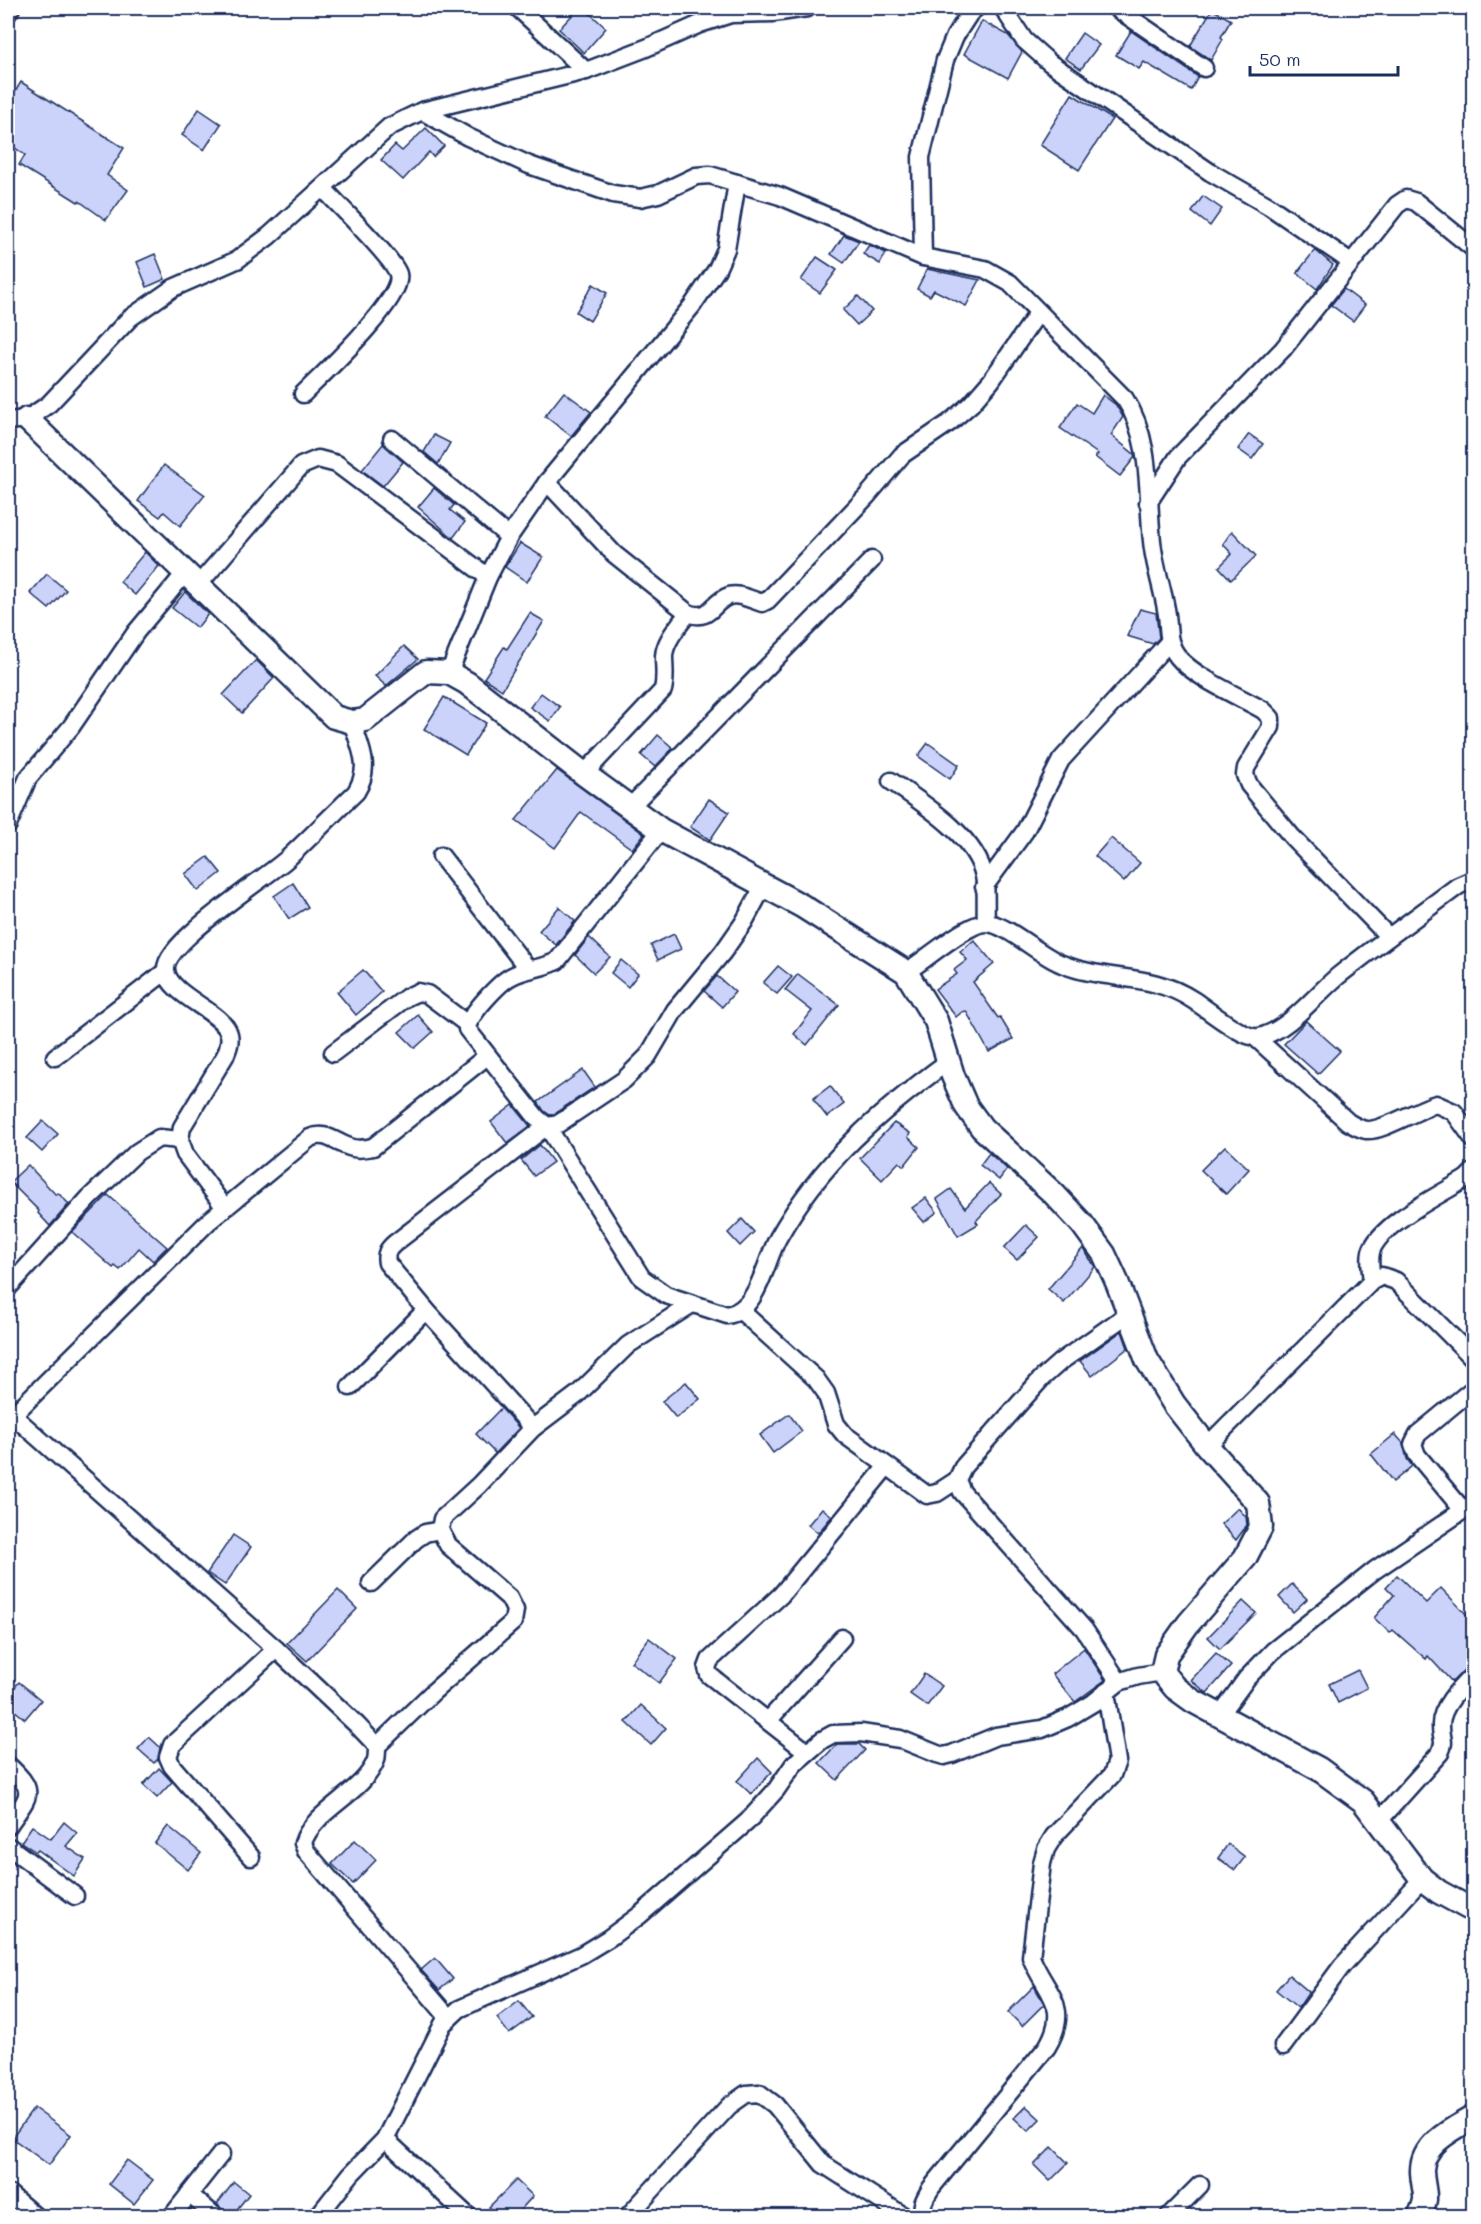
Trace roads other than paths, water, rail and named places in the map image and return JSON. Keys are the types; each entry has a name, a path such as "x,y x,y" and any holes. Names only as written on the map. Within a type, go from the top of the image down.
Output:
{"street":[{"path":"8,13 11,8"},
{"path":"518,8 586,70"},
{"path":"807,8 773,13 730,11 646,48 586,70 422,111 389,127 269,236 237,260 173,288 130,318 49,404 17,420 192,578 334,717 352,722 365,720 426,672 449,673 467,684 628,808 661,830 802,906 906,972 936,1021 966,1106 982,1128 1054,1194 1082,1224 1104,1254 1147,1360 1174,1404 1207,1446 1258,1503 1261,1527 1245,1558 1188,1624 1166,1655 1162,1672"},
{"path":"923,257 921,157 945,60 955,36 976,8"},
{"path":"1002,8 1024,40 1050,63 1210,172 1269,206 1352,262"},
{"path":"1116,8 1204,68"},
{"path":"422,111 468,137 530,165 613,194 640,198 658,194 696,176 710,175 780,196 923,257 985,269 1010,283 1125,399 1136,416 1144,447 1152,544 1167,611 1169,642 1179,658 1195,672 1263,710 1270,718 1271,727 1246,768 1245,775 1249,785 1293,838 1389,937"},
{"path":"449,673 488,577 509,537 547,482 692,306 717,269 726,249 737,183"},
{"path":"303,394 378,315 398,287 398,275 388,259 323,188"},
{"path":"1148,503 1178,457 1283,349 1397,205 1406,200 1416,202 1473,249"},
{"path":"547,482 614,554 688,613 703,616 728,596 738,595 762,603 768,600 867,496 902,455 949,423 971,404 991,381 1038,313"},
{"path":"392,439 509,537"},
{"path":"8,824 28,778 71,727 135,632 192,578 301,466 318,459 337,464 488,577"},
{"path":"628,808 872,560"},
{"path":"584,774 663,690 666,676 664,654 669,640 688,613"},
{"path":"984,887 1025,831 1060,760 1169,642"},
{"path":"225,1208 185,1155 180,1140 182,1127 225,1056 230,1044 229,1032 219,1020 172,983 166,971 167,962 174,950 200,925 287,859 356,792 363,781 365,766 352,722"},
{"path":"891,781 936,813 965,841 984,875 986,922"},
{"path":"661,830 557,962 545,967 528,969 509,977 475,1011 467,1024 467,1029 488,1056 537,1118 547,1126 642,1278 666,1295 692,1304 727,1315 741,1311 752,1299 777,1240 798,1205 830,1163 888,1108 949,1061"},
{"path":"441,856 528,969"},
{"path":"1256,1038 1274,1033 1336,978 1458,886 1473,879"},
{"path":"533,1428 426,1310 387,1263 385,1256 388,1249 547,1126 558,1124 624,1080 648,1056 675,1010 723,952 754,908 764,885"},
{"path":"906,972 971,926 986,922 1000,926 1061,964 1085,972 1151,981 1190,998 1239,1031 1256,1038 1348,1122 1366,1130 1382,1127 1421,1108 1436,1104 1454,1112 1473,1140"},
{"path":"55,1057 166,971"},
{"path":"333,1053 407,997 418,992 427,994 467,1024"},
{"path":"377,1746 276,1650 10,1413 207,1222 316,1135 326,1136 350,1148 373,1147 488,1056"},
{"path":"8,1288 89,1198 137,1152 159,1138 180,1140"},
{"path":"1372,1281 1371,1254 1378,1237 1397,1221 1467,1178 1473,1171"},
{"path":"1207,1446 1372,1281 1382,1276 1396,1281 1473,1359"},
{"path":"448,2018 306,1851 303,1843 310,1829 366,1776 376,1760 377,1746 434,1691 513,1622 515,1610 508,1598 448,1545 440,1530 442,1519 533,1428 572,1400 628,1345 692,1304"},
{"path":"350,1387 426,1310"},
{"path":"741,1311 816,1379 826,1393 836,1425 845,1435 927,1496 937,1493 957,1480 963,1467 1042,1378 1060,1362 1128,1314"},
{"path":"1220,1714 1247,1678 1273,1651 1375,1570 1468,1506 1417,1455 1413,1444 1418,1434 1473,1388"},
{"path":"806,1751 709,1675 707,1668 710,1660 781,1595 887,1466"},
{"path":"926,2217 923,2213 923,2203 931,2188 1047,2047 1056,2032 1058,2020 1055,2002 1031,1957 1042,1863 1046,1849 1054,1836 1112,1775 1117,1761 1112,1687 1084,1629 962,1492 957,1480"},
{"path":"371,1583 416,1539 425,1533 440,1530"},
{"path":"768,1721 842,1638"},
{"path":"251,1857 172,1766 168,1756 172,1745 276,1650"},
{"path":"318,2217 351,2174 385,2139 448,2018 459,2009 580,1955 616,1932 672,1888 747,1822 776,1790 794,1764 806,1751 822,1740 833,1734 845,1733 900,1739 944,1756 996,1736 1042,1729 1068,1718 1112,1687 1138,1676 1162,1672"},
{"path":"1162,1672 1175,1688 1194,1701 1319,1769 1363,1801 1422,1880 1473,1911"},
{"path":"1379,1821 1440,1753 1444,1743 1440,1726 1443,1713 1473,1674"},
{"path":"8,1765 24,1779 27,1790 24,1803 8,1826"},
{"path":"8,1846 75,1896"},
{"path":"1283,2046 1342,1966 1422,1880"},
{"path":"628,2217 729,2106 746,2094 759,2093 775,2105 823,2164 904,2217"},
{"path":"1419,2217 1426,2201 1422,2172 1428,2152 1443,2135 1473,2117"},
{"path":"385,2139 468,2217"},
{"path":"172,2217 221,2154"},
{"path":"1169,2217 1200,2186"},
{"path":"8,2193 35,2217"},
{"path":"189,2194 215,2217"}]}
